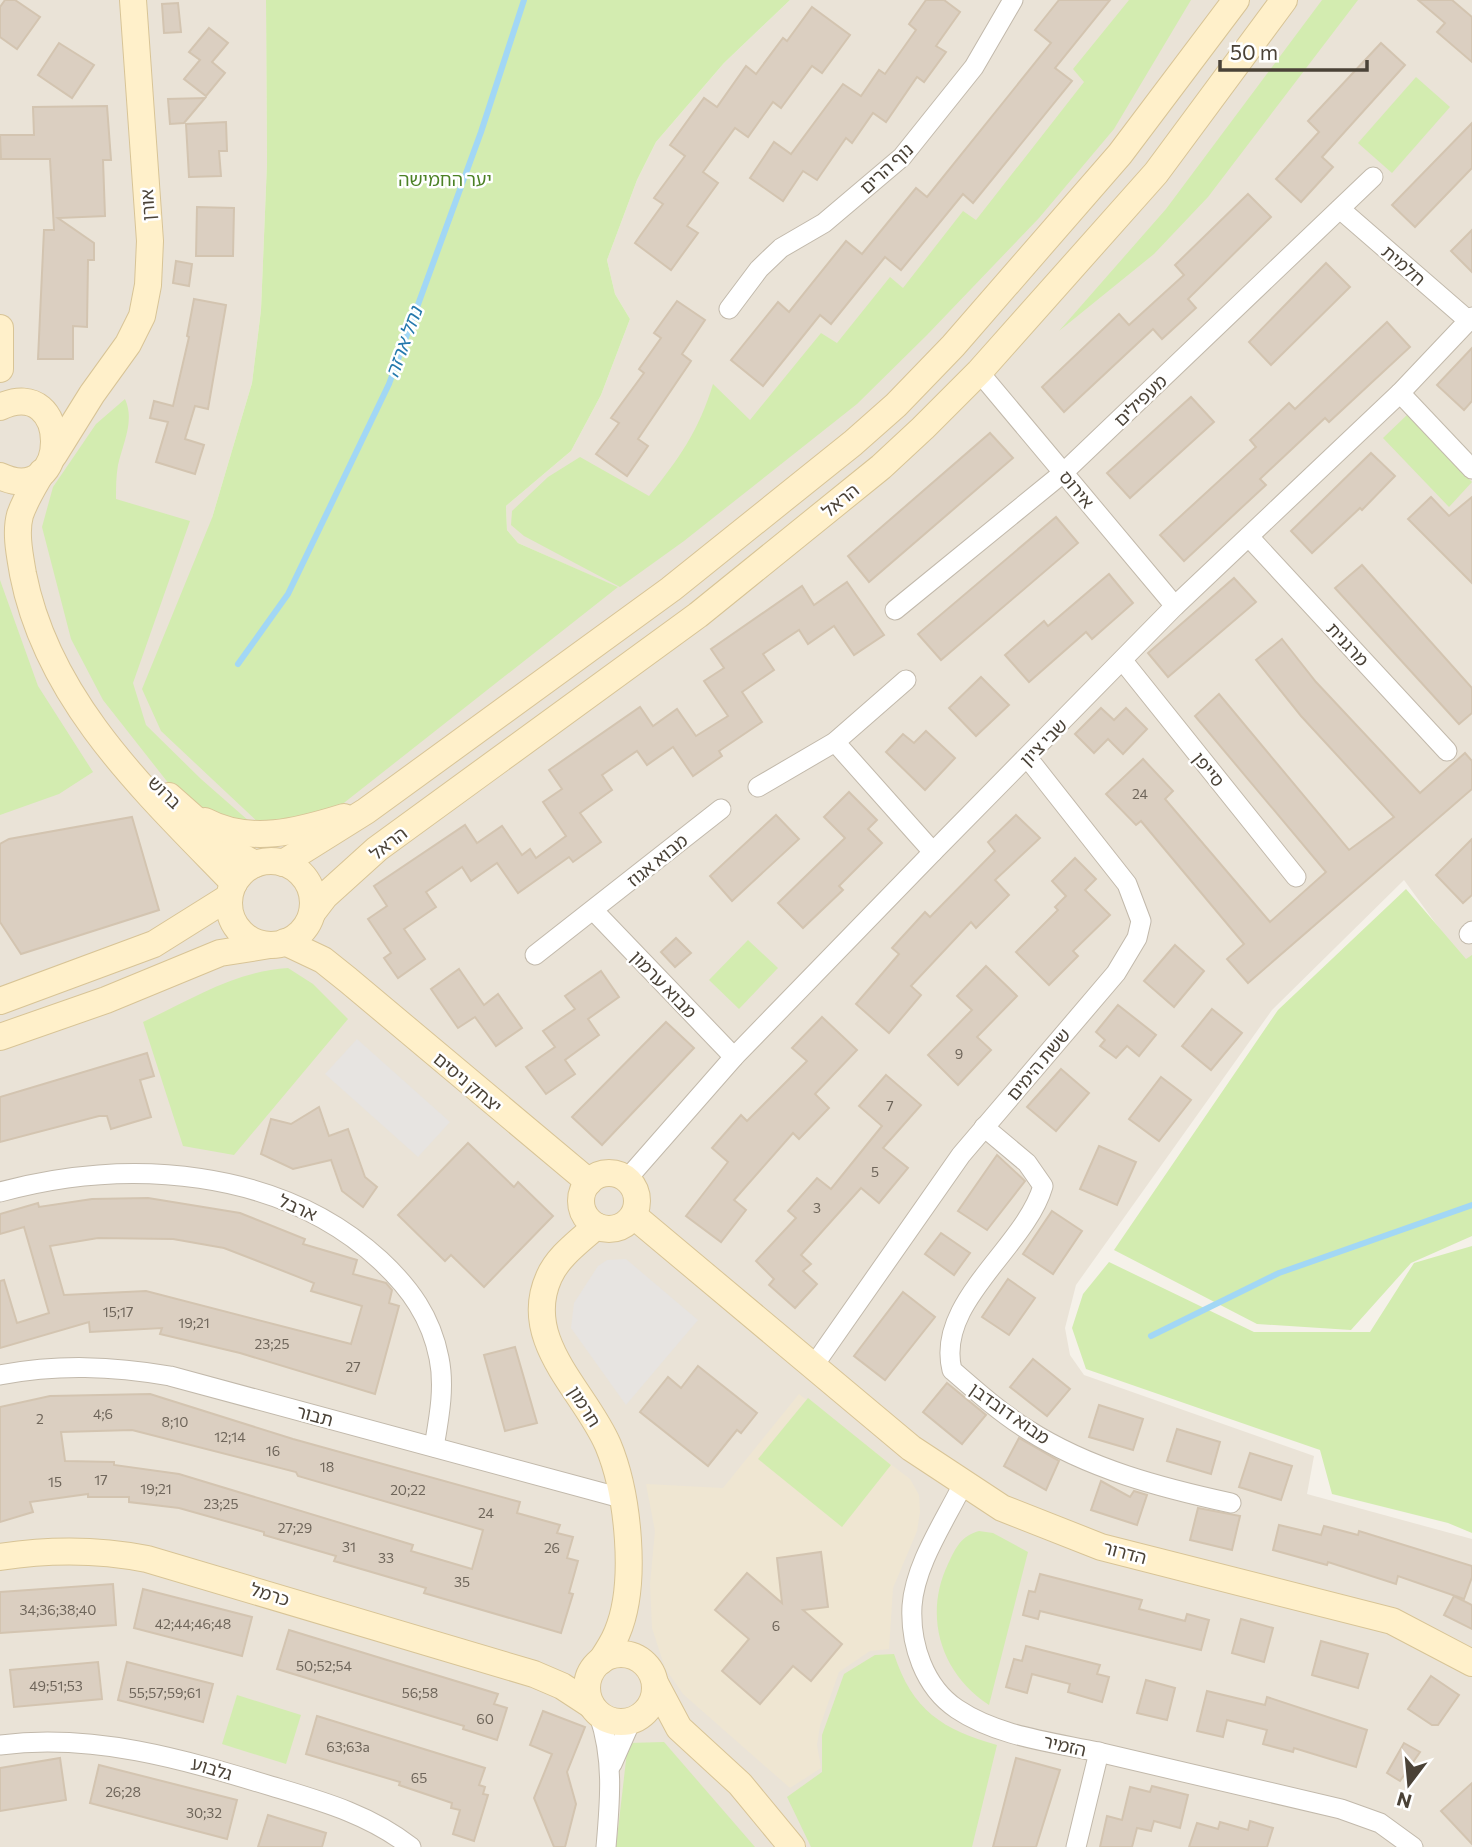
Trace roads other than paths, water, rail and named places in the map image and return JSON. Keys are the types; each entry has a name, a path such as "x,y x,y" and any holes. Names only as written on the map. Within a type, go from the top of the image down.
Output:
{"street":[{"name":"אורן","path":"48,463 128,344 142,316 148,285 150,241 133,0"},
{"name":"נוף הרים","path":"729,309 759,268 781,248 824,223 902,157 974,66 1013,0"},
{"name":"הראל","path":"284,863 366,811 701,566 896,405 953,346 1120,154 1236,0"},
{"name":"הראל","path":"311,916 325,896 377,849 698,615 871,475 979,372 1156,173 1284,0"},
{"name":"מעפילים","path":"895,610 1063,472 1373,177"},
{"name":"חלמית","path":"1340,209 1470,319"},
{"name":"שבי ציון","path":"627,1179 734,1057 933,852 1175,607 1400,393 1470,319"},
{"path":"0,328 0,369"},
{"name":"אירוס","path":"979,372 1175,607"},
{"path":"1400,393 1472,469"},
{"path":"0,407 15,402 33,406 70,404 92,394"},
{"path":"0,476 19,481 48,463 57,443 51,421 33,406"},
{"name":"ברוש","path":"48,463 19,518 19,539 27,591 58,673 81,712 232,890"},
{"name":"ברוש","path":"0,483 19,539"},
{"name":"מרגנית","path":"1249,537 1447,751"},
{"name":"סייפן","path":"1123,661 1296,877"},
{"path":"758,787 835,742 906,680"},
{"name":"ברוש","path":"81,712 181,808 230,850 255,864"},
{"path":"835,742 933,852"},
{"name":"ששת הימים","path":"812,1368 961,1155 1130,955 1141,921 1127,884 1027,757"},
{"path":"181,808 212,825 247,835 281,833 366,811"},
{"name":"מבוא אגוז","path":"535,955 721,809"},
{"path":"0,1001 153,944 232,890 255,864 269,861 284,863 295,869 310,888 311,916 304,929 278,944 220,953 106,1000 0,1037"},
{"path":"232,890 230,911 244,935 278,944"},
{"name":"מבוא ערמון","path":"594,911 734,1057"},
{"name":"יצחק ניסים","path":"311,916 319,943 348,980"},
{"name":"יצחק ניסים","path":"278,944 323,960 589,1182"},
{"name":"מבוא דובדבן","path":"984,1127 1027,1163 1043,1186 1040,1197 1011,1245 970,1295 953,1328 948,1345 952,1370 1029,1431 1076,1456 1166,1489 1231,1503"},
{"path":"607,1173 627,1179 636,1192 634,1216 617,1229 596,1226 584,1214 581,1206 581,1197 589,1182 607,1173"},
{"name":"ארבל","path":"0,1192 57,1181 106,1176 205,1178 253,1188 331,1222 363,1245 401,1279 419,1303 432,1332 442,1385 434,1447"},
{"path":"634,1216 812,1368"},
{"name":"חרמון","path":"596,1226 548,1277 541,1312 548,1345 608,1444 625,1499 628,1544 624,1608 617,1633 599,1663"},
{"name":"תבור","path":"0,1375 45,1367 128,1369 170,1376 625,1499"},
{"name":"הדרור","path":"812,1368 911,1448 1002,1508 1101,1547 1392,1620 1472,1663"},
{"name":"הזמיר","path":"963,1484 919,1576 912,1605 913,1636 920,1663 934,1687 955,1708 1008,1732 1341,1809 1380,1823 1413,1847"},
{"name":"כרמל","path":"0,1557 72,1550 109,1552 147,1559 534,1674 562,1686 595,1710"},
{"name":"חרמון","path":"624,1608 630,1633 650,1673"},
{"path":"606,1847 611,1768 608,1744 586,1689 588,1677 599,1663 617,1654 627,1654 650,1673 679,1728 740,1784 792,1847"},
{"name":"כרמל","path":"534,1674 567,1678 599,1663"},
{"path":"611,1768 635,1719 652,1704 650,1673"},
{"path":"595,1710 610,1721 635,1719 679,1728"},
{"name":"גלבוע","path":"0,1745 79,1741 187,1760 346,1809 387,1828 411,1847"},
{"path":"1076,1847 1098,1752"}],"waterway":[{"name":"נחל ארזה","path":"238,664 288,594 389,384 481,132 524,0"},
{"path":"1151,1336 1279,1273 1472,1205"}],"park label":[{"name":"יער החמישה","path":"445,179"}]}
